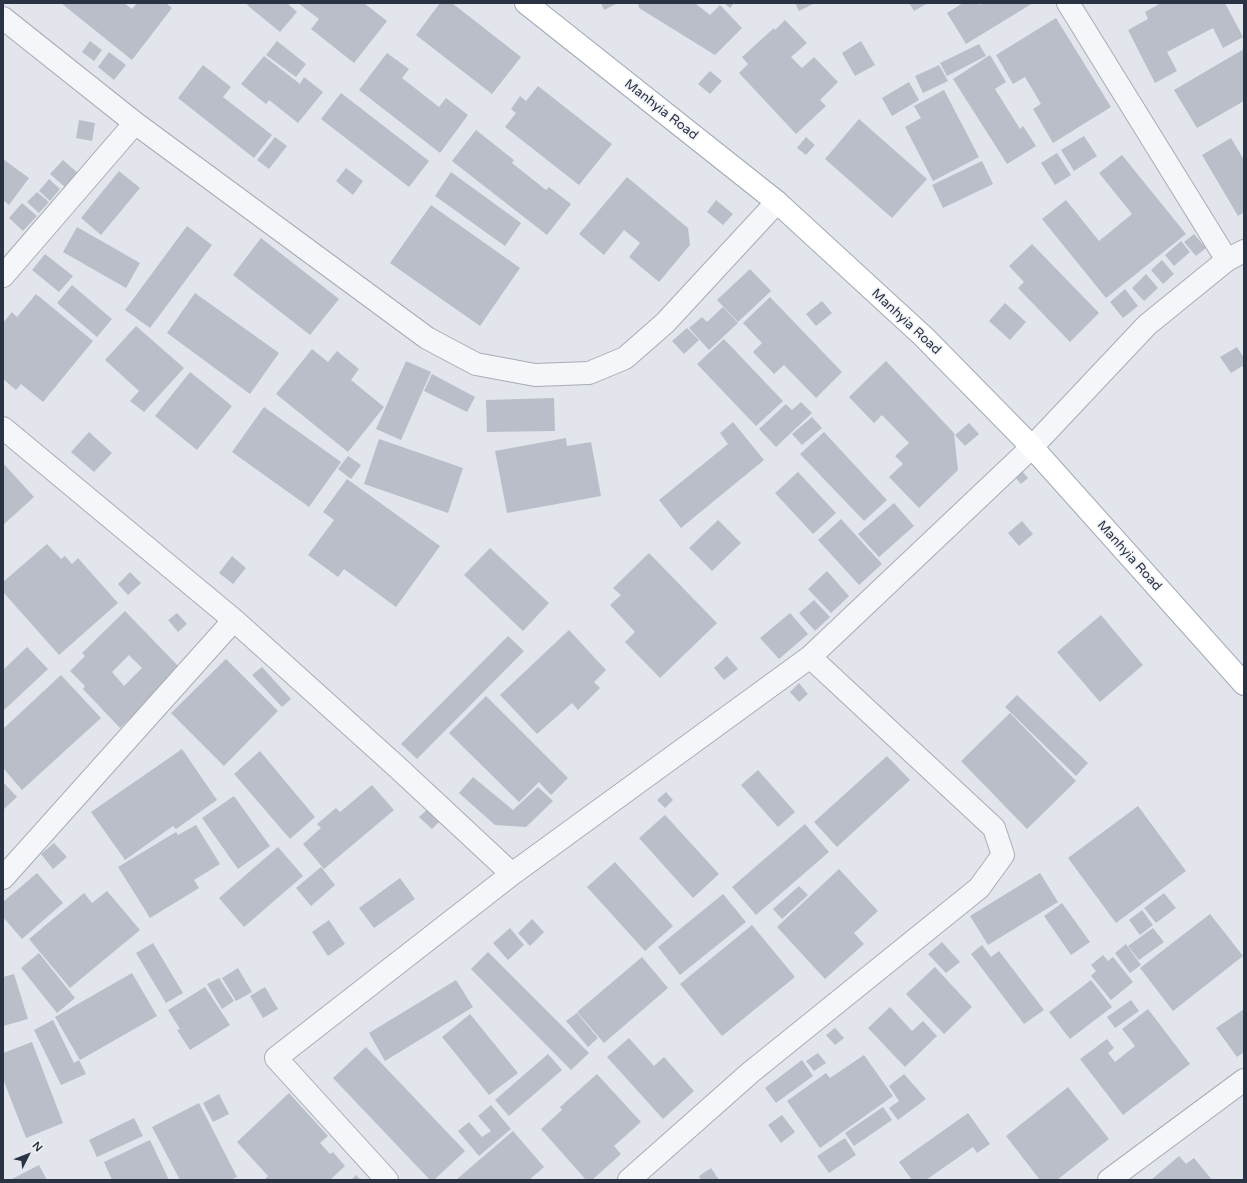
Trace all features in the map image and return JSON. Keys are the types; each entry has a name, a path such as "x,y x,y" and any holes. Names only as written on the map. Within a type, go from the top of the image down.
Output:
{"main road":[{"name":"Manhyia Road","path":"526,3 777,202 924,337 1032,447 1244,684"}],"street":[{"path":"387,1180 276,1058 512,874 810,657 1032,447 1147,324 1236,256 1068,3"},
{"path":"3,18 135,122 427,338 476,364 535,374 589,373 625,358 665,323 777,202"},
{"path":"3,276 135,122"},
{"path":"3,428 234,620 396,766 512,874"},
{"path":"3,878 234,620"},
{"path":"629,1180 751,1072 979,888 1003,855 994,828 810,657"},
{"path":"1109,1180 1244,1080"}],"building":[{"path":"61,3 124,3 132,9 137,3 166,3 172,8 132,60"},
{"path":"249,3 287,3 297,12 280,32 247,5"},
{"path":"298,3 364,3 387,21 354,63 311,29 319,19"},
{"path":"440,3 452,3 521,57 492,94 416,35"},
{"path":"601,3 618,3 604,10"},
{"path":"638,3 695,3 710,15 720,5 742,28 715,55 639,8"},
{"path":"724,3 734,3 730,8"},
{"path":"795,3 815,3 799,11"},
{"path":"909,3 928,3 914,11"},
{"path":"963,3 977,3 979,5 983,3 1033,3 966,44 947,13"},
{"path":"1161,3 1225,3 1243,37 1223,48 1213,28 1167,52 1177,71 1155,83 1128,30 1148,19 1145,12"},
{"path":"1056,18 1111,107 1053,143 1033,109 1041,104 1025,77 1013,84 996,55"},
{"path":"785,20 807,43 791,57 802,68 814,57 838,82 820,100 826,106 796,134 739,73 748,64 742,57"},
{"path":"90,41 102,50 94,61 82,52"},
{"path":"277,41 306,64 296,77 266,55"},
{"path":"861,41 875,65 855,76 842,53"},
{"path":"979,44 986,56 947,76 940,63"},
{"path":"1244,49 1244,101 1197,128 1174,90"},
{"path":"109,52 126,65 114,80 98,67"},
{"path":"387,53 409,69 402,78 439,107 446,98 468,115 440,153 359,90"},
{"path":"990,55 1006,82 995,89 1020,129 1023,126 1036,146 1007,164 953,79"},
{"path":"264,56 300,84 304,77 323,92 298,123 269,100 266,104 241,84"},
{"path":"203,65 231,87 223,97 272,135 254,158 178,98"},
{"path":"939,65 948,81 923,93 915,76"},
{"path":"710,71 722,81 710,94 698,84"},
{"path":"909,82 919,100 892,116 882,98"},
{"path":"538,86 612,144 579,185 505,127 516,113 511,109 520,96 526,101"},
{"path":"944,90 979,157 933,181 905,127 921,118 914,106"},
{"path":"341,93 429,161 409,187 321,119"},
{"path":"859,119 927,179 892,218 825,159"},
{"path":"79,120 95,123 92,141 76,138"},
{"path":"476,130 514,160 512,163 546,190 549,187 571,204 547,235 452,161"},
{"path":"1084,136 1097,156 1074,171 1061,150"},
{"path":"275,137 287,146 269,169 257,160"},
{"path":"806,137 815,145 806,155 797,148"},
{"path":"1231,138 1244,160 1244,212 1238,216 1202,155"},
{"path":"1057,153 1071,175 1055,185 1041,163"},
{"path":"1122,155 1186,234 1106,298 1042,219 1066,200 1099,241 1132,214 1099,173"},
{"path":"3,159 29,178 9,205 3,200"},
{"path":"63,160 79,174 66,188 50,174"},
{"path":"982,161 993,184 943,208 932,185"},
{"path":"346,168 363,181 353,195 336,181"},
{"path":"119,171 140,188 101,235 81,218"},
{"path":"451,172 521,223 505,246 435,196"},
{"path":"627,177 688,228 690,245 659,282 629,257 640,243 624,230 604,255 579,234"},
{"path":"49,179 60,189 50,201 39,191"},
{"path":"37,192 49,202 39,213 27,202"},
{"path":"716,200 733,214 723,225 707,212"},
{"path":"22,203 37,216 23,231 9,218"},
{"path":"431,205 520,268 480,326 390,263"},
{"path":"187,226 212,245 150,328 125,310"},
{"path":"77,227 140,263 126,288 63,252"},
{"path":"1194,234 1206,248 1196,256 1184,242"},
{"path":"261,238 339,299 310,335 233,275"},
{"path":"1181,241 1190,252 1174,266 1165,255"},
{"path":"1032,244 1099,313 1070,342 1018,288 1024,282 1009,266"},
{"path":"45,254 73,276 59,292 32,270"},
{"path":"1162,260 1174,274 1163,284 1151,270"},
{"path":"750,269 771,291 738,322 717,300"},
{"path":"1146,274 1158,288 1144,301 1132,288"},
{"path":"72,285 112,319 97,337 57,303"},
{"path":"1125,289 1138,306 1123,318 1110,302"},
{"path":"195,293 279,353 250,394 167,333"},
{"path":"36,294 93,341 43,402 21,384 16,390 3,379 3,323 12,312 17,317"},
{"path":"770,297 842,372 816,398 784,365 774,374 753,352 762,343 743,323"},
{"path":"822,301 832,313 816,326 806,314"},
{"path":"1005,303 1026,322 1010,340 989,321"},
{"path":"723,307 738,323 709,350 689,328 702,317 707,322"},
{"path":"136,326 184,368 144,412 130,401 139,391 105,360"},
{"path":"687,328 699,340 684,354 672,341"},
{"path":"724,339 783,401 756,426 697,364"},
{"path":"1237,347 1244,358 1244,365 1231,373 1220,357"},
{"path":"312,349 328,362 337,351 359,369 351,380 384,407 348,452 276,394"},
{"path":"406,361 431,372 401,440 376,429"},
{"path":"886,361 954,433 958,470 919,508 889,477 903,464 895,456 909,443 882,415 874,423 849,397"},
{"path":"190,372 232,406 197,450 155,416"},
{"path":"432,374 475,397 467,412 424,391"},
{"path":"554,398 555,431 487,432 486,400"},
{"path":"801,402 812,413 776,447 759,429 786,404 792,410"},
{"path":"264,407 341,462 309,507 232,452"},
{"path":"812,417 822,428 802,445 792,434"},
{"path":"733,422 764,460 681,528 659,500 728,444 720,433"},
{"path":"969,423 979,434 965,446 955,435"},
{"path":"89,432 112,453 94,472 71,452"},
{"path":"824,432 887,500 864,521 800,454"},
{"path":"566,438 567,446 591,442 601,496 507,513 495,451"},
{"path":"379,439 463,468 448,513 364,484"},
{"path":"348,456 361,465 351,479 338,469"},
{"path":"3,463 34,497 3,525"},
{"path":"1020,469 1028,478 1021,484 1014,476"},
{"path":"798,472 836,513 813,534 775,493"},
{"path":"347,479 440,546 396,607 344,569 338,577 308,555 334,520 323,512"},
{"path":"894,503 914,526 879,557 858,534"},
{"path":"841,519 882,564 859,585 818,540"},
{"path":"718,520 741,543 712,571 689,548"},
{"path":"1022,521 1033,534 1019,546 1008,533"},
{"path":"47,544 61,559 65,556 72,564 78,558 118,603 59,655 3,592 3,582"},
{"path":"490,548 549,603 523,631 464,575"},
{"path":"649,553 717,623 660,678 625,642 635,632 610,605 621,595 613,588"},
{"path":"232,556 246,568 233,584 219,573"},
{"path":"827,571 849,596 831,613 808,589"},
{"path":"130,572 141,583 128,595 118,584"},
{"path":"814,600 830,617 815,631 799,613"},
{"path":"125,611 181,669 120,728 83,689 85,686 70,671 85,656 82,653","holes":["129,655 142,668 124,686 112,672"]},
{"path":"177,613 187,624 178,632 168,620"},
{"path":"790,613 808,634 779,659 760,638"},
{"path":"1101,615 1143,665 1100,702 1057,652"},
{"path":"569,630 606,670 594,682 600,688 578,710 572,703 537,734 500,695"},
{"path":"508,636 524,651 417,759 401,744"},
{"path":"27,647 48,669 3,711 3,670"},
{"path":"727,656 738,669 724,680 714,668"},
{"path":"226,659 278,711 224,766 171,713"},
{"path":"262,667 291,699 282,707 252,675"},
{"path":"61,675 101,718 22,790 3,768 3,729"},
{"path":"799,683 808,694 799,702 790,692"},
{"path":"1017,695 1088,763 1076,776 1005,707"},
{"path":"486,696 568,778 551,795 539,782 519,802 449,733"},
{"path":"1010,713 1076,781 1027,829 961,761"},
{"path":"182,749 217,800 176,829 173,826 125,860 91,812"},
{"path":"260,751 315,817 290,839 234,774"},
{"path":"887,756 910,780 837,847 814,822"},
{"path":"758,770 795,812 778,827 741,785"},
{"path":"473,777 513,810 538,787 553,801 526,827 495,825 459,793"},
{"path":"3,782 17,797 3,810"},
{"path":"372,785 394,810 324,869 303,844 321,828 317,824 336,808 340,812"},
{"path":"666,792 673,800 665,808 657,800"},
{"path":"234,796 270,846 238,869 202,818"},
{"path":"1138,806 1186,871 1116,923 1068,858"},
{"path":"430,807 442,819 432,829 419,817"},
{"path":"665,815 719,874 693,898 639,838"},
{"path":"805,824 829,852 756,915 732,887"},
{"path":"196,825 220,864 194,880 199,888 150,918 118,867 176,832 178,835"},
{"path":"54,843 67,857 53,869 41,854"},
{"path":"278,847 303,876 244,927 219,898"},
{"path":"615,862 673,926 645,951 587,887"},
{"path":"321,867 335,885 311,906 296,888"},
{"path":"839,869 878,911 854,933 864,944 825,979 777,927"},
{"path":"37,873 63,903 22,939 3,917 3,902"},
{"path":"1040,873 1058,902 988,945 970,916"},
{"path":"400,878 415,899 374,928 359,908"},
{"path":"799,886 808,895 782,919 773,909"},
{"path":"107,891 140,930 70,988 29,939 84,893 92,903"},
{"path":"1164,893 1176,908 1156,923 1144,908"},
{"path":"723,894 746,922 680,975 658,947"},
{"path":"1062,903 1090,942 1071,955 1044,916"},
{"path":"1142,910 1153,925 1140,935 1129,920"},
{"path":"1210,914 1243,956 1173,1011 1140,968"},
{"path":"532,919 544,932 530,946 518,933"},
{"path":"329,920 345,944 328,956 312,932"},
{"path":"752,925 795,977 722,1036 680,984"},
{"path":"510,928 524,945 508,960 493,943"},
{"path":"1153,928 1164,942 1139,960 1128,946"},
{"path":"942,942 960,962 946,973 928,954"},
{"path":"153,943 183,993 166,1003 136,953"},
{"path":"1126,944 1141,965 1130,973 1115,953"},
{"path":"982,945 991,957 999,951 1044,1010 1024,1024 971,954"},
{"path":"488,952 589,1053 571,1070 471,969"},
{"path":"39,953 75,998 57,1013 21,968"},
{"path":"1103,955 1108,961 1113,957 1133,982 1111,1000 1091,976 1096,971 1091,965"},
{"path":"642,957 668,988 604,1043 577,1012"},
{"path":"935,967 972,1007 944,1034 906,994"},
{"path":"238,968 252,992 236,1001 222,978"},
{"path":"132,973 157,1016 80,1060 55,1017"},
{"path":"14,974 28,1019 3,1026 3,977"},
{"path":"219,978 234,1001 222,1009 207,984"},
{"path":"456,980 473,1007 385,1061 369,1033"},
{"path":"1091,980 1112,1007 1070,1039 1049,1012"},
{"path":"205,987 230,1025 190,1050 177,1030 180,1029 168,1010"},
{"path":"265,987 278,1009 263,1018 250,996"},
{"path":"1131,1000 1139,1011 1115,1028 1107,1017"},
{"path":"890,1007 912,1031 923,1021 937,1036 905,1067 868,1028"},
{"path":"1148,1009 1190,1064 1123,1115 1080,1059 1107,1039 1114,1048 1108,1053 1115,1062 1135,1046 1122,1029"},
{"path":"1244,1009 1244,1052 1237,1057 1216,1028"},
{"path":"577,1013 598,1038 588,1047 566,1021"},
{"path":"470,1014 518,1073 489,1095 442,1037"},
{"path":"53,1020 74,1063 79,1060 86,1074 61,1085 34,1030"},
{"path":"835,1028 844,1038 835,1045 826,1035"},
{"path":"629,1038 654,1066 664,1057 694,1091 663,1119 607,1057"},
{"path":"32,1042 63,1123 26,1138 3,1079 3,1053"},
{"path":"366,1047 465,1151 434,1180 430,1180 333,1078"},
{"path":"818,1053 826,1063 814,1071 806,1061"},
{"path":"548,1054 562,1070 509,1116 495,1100"},
{"path":"864,1055 893,1096 820,1148 787,1101 826,1073 830,1078"},
{"path":"802,1060 813,1076 776,1103 765,1088"},
{"path":"597,1074 641,1122 614,1146 621,1154 592,1180 586,1180 541,1129 562,1110 560,1107"},
{"path":"904,1074 926,1099 898,1120 889,1108 899,1101 889,1086"},
{"path":"1068,1087 1109,1139 1057,1180 1040,1180 1006,1136"},
{"path":"289,1093 328,1136 320,1143 330,1154 333,1152 345,1166 330,1180 264,1180 268,1176 237,1142"},
{"path":"219,1094 229,1114 213,1122 203,1103"},
{"path":"199,1103 237,1177 230,1180 180,1180 152,1127"},
{"path":"491,1105 511,1129 479,1156 458,1131 469,1122 482,1137 491,1131 478,1116"},
{"path":"883,1107 892,1120 854,1146 845,1133"},
{"path":"968,1113 990,1144 977,1153 973,1147 926,1180 912,1180 899,1162"},
{"path":"782,1115 795,1132 781,1143 768,1125"},
{"path":"134,1118 143,1136 97,1157 89,1140"},
{"path":"513,1131 544,1167 529,1180 456,1180"},
{"path":"845,1138 856,1155 829,1173 817,1156"},
{"path":"150,1140 169,1180 112,1180 104,1162"},
{"path":"1179,1156 1186,1164 1194,1158 1212,1180 1151,1180"},
{"path":"39,1165 47,1180 10,1180"},
{"path":"711,1168 719,1180 701,1180 699,1176"},
{"path":"356,1175 361,1180 351,1180"}]}
